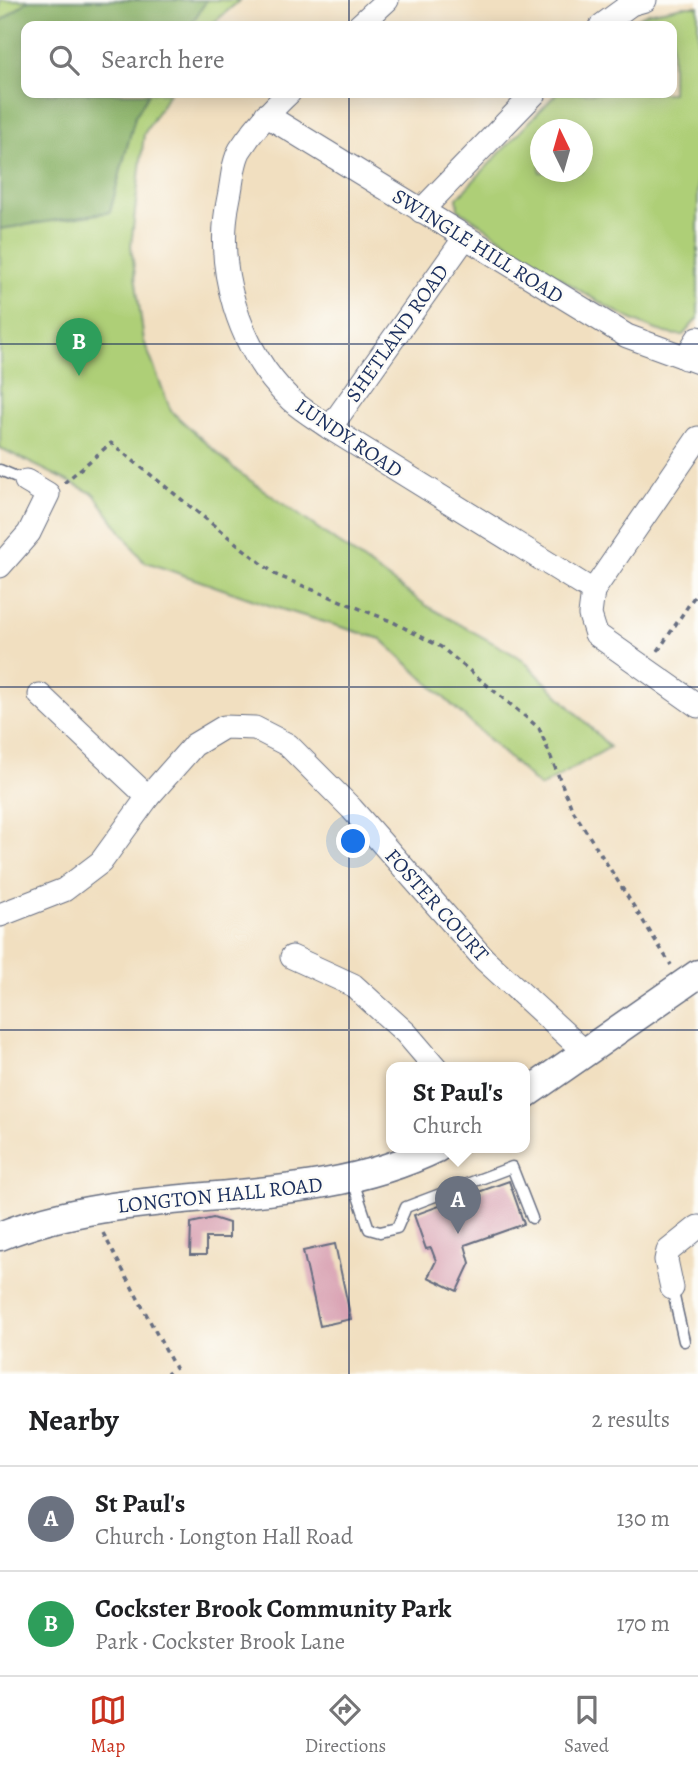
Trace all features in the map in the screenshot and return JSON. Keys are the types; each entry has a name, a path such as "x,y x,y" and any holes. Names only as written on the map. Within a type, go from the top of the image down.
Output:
{"street":[{"path":"364,21 387,0"},
{"path":"608,21 631,4 645,0"},
{"name":"LUNDY ROAD","path":"284,98 266,115 239,152 227,207 223,251 233,302 252,346 291,400 330,428 593,592"},
{"path":"421,211 530,98"},
{"name":"SWINGLE HILL ROAD","path":"266,115 464,239 627,336 692,360"},
{"name":"SHETLAND ROAD","path":"330,428 464,239"},
{"path":"692,360 698,338"},
{"path":"698,438 593,592 590,615 596,634 698,706"},
{"path":"0,566 29,533 48,494 26,481"},
{"path":"40,695 148,797"},
{"name":"FOSTER COURT","path":"0,915 64,890 101,862 148,797 194,746 224,727 255,728 288,745 351,808 484,959 585,1052"},
{"path":"292,957 353,985 406,1033 431,1062"},
{"path":"530,1091 691,979"},
{"name":"LONGTON HALL ROAD","path":"0,1236 91,1209 199,1195 271,1192 352,1178 423,1153"},
{"path":"672,1288 667,1251 698,1227"}],"lane":[{"path":"0,470 26,481"},
{"path":"352,1178 364,1220 369,1229 380,1232 397,1228 406,1207 512,1167 532,1218"},
{"path":"672,1288 684,1341"}],"path":[{"path":"69,480 111,443 276,575 393,622 440,647 491,686 539,728 572,809 691,979"},
{"path":"647,668 698,590"},
{"path":"91,1209 175,1368 167,1374"}],"green space":[{"path":"0,0 240,0 216,21 21,21 21,98 166,98 144,134 131,246 144,341 171,411 237,471 427,606 522,659 610,747 540,787 381,639 274,607 143,561 94,494 0,448"},
{"path":"29,0 207,0 193,21 21,21 21,98 146,98 135,117 110,212 0,229 0,22"},
{"path":"698,6 698,318 683,335 662,332 603,305 458,209 457,198 530,121 530,182 593,182 593,119 532,119 552,98 677,98 677,21 632,21 648,13"}],"building":[{"path":"509,1181 524,1224 465,1245 470,1263 457,1291 428,1277 436,1261 431,1248 426,1249 414,1215"},
{"path":"213,1218 229,1223 229,1238 206,1238 206,1255 190,1255 191,1223"},
{"path":"335,1244 351,1319 320,1326 303,1251"}],"place":[{"name":"Cockster Brook Community Park","path":"79,376"},
{"name":"St Paul's","path":"458,1234"}]}
